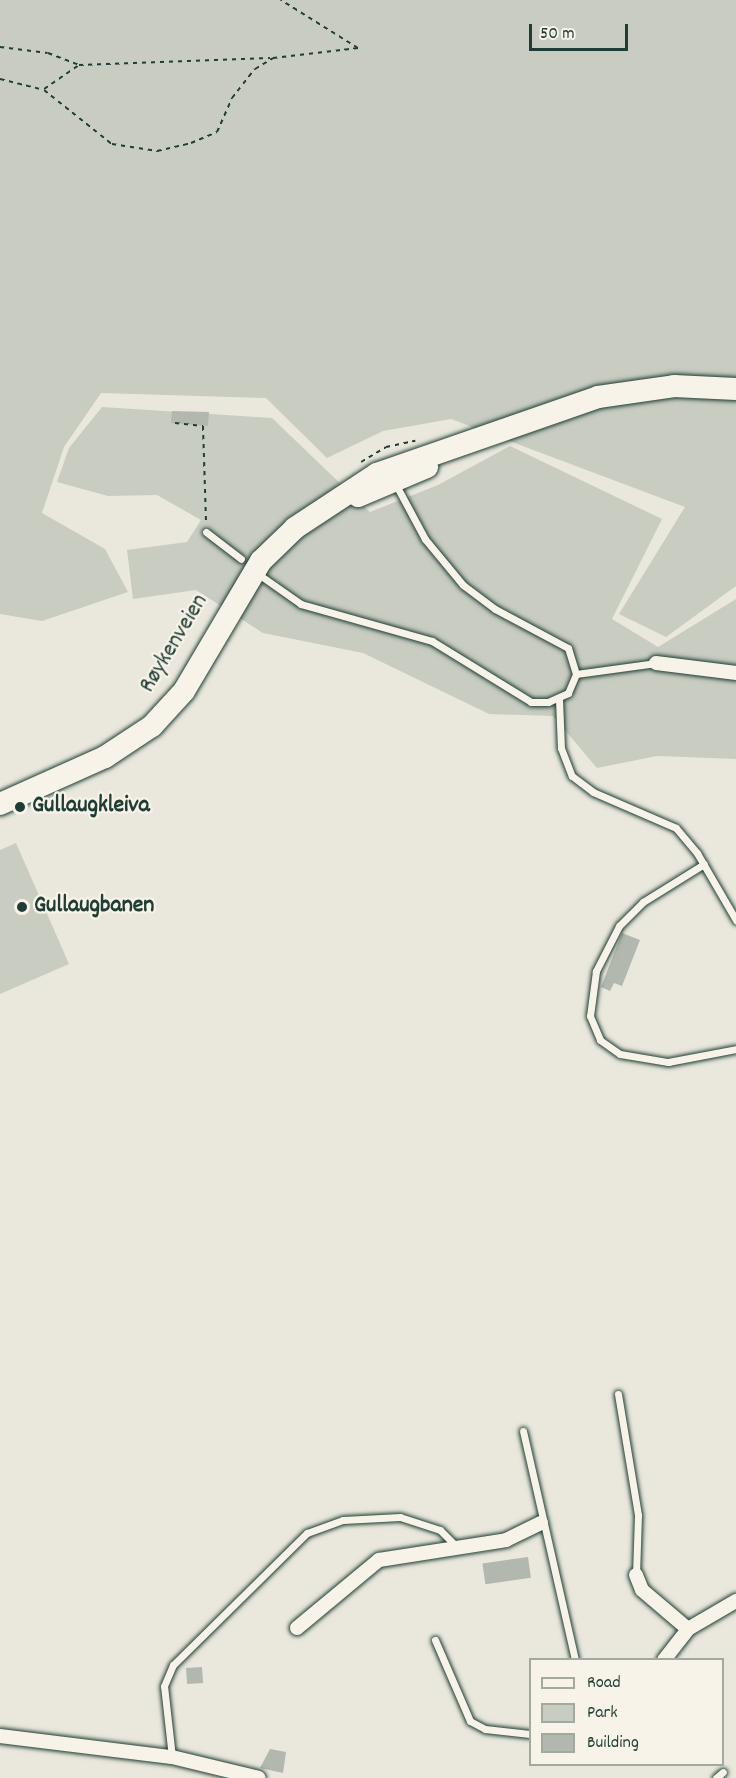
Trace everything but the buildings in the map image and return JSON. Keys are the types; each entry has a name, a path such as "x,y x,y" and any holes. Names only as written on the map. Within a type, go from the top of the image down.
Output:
{"highway":[{"name":"Røykenveien","path":"0,804 105,757 152,726 184,691 261,561 295,528 342,499 442,455 604,395 674,386 736,389"}],"street":[{"path":"656,663 736,673"},
{"path":"297,1628 379,1560 506,1540 541,1523"},
{"path":"636,1575 642,1590 688,1629"},
{"path":"665,1658 688,1629 736,1601"},
{"path":"0,1736 172,1757 259,1778"}],"lane":[{"path":"392,476 443,564 483,602 565,644 576,674"},
{"path":"206,532 241,559"},
{"path":"261,576 301,604 432,641 522,698 541,703 560,699"},
{"path":"656,663 576,674 560,699 561,748 572,776 593,792 668,822 704,864 736,920"},
{"path":"704,864 643,902 620,926 596,971 590,1016 600,1040 620,1054 668,1062 736,1048"},
{"path":"618,1394 638,1515 636,1575"},
{"path":"523,1431 541,1523 574,1658"},
{"path":"172,1757 164,1686 173,1665 307,1533 343,1520 400,1517 440,1530 458,1548"},
{"path":"435,1640 470,1720 485,1729 529,1734"},
{"path":"716,1778 723,1772"}],"path":[{"path":"0,47 48,53 79,65 273,58 358,48 281,0"},
{"path":"0,79 44,90 112,144 158,151 217,132 232,98 255,69 273,58"},
{"path":"44,90 79,65"},
{"path":"175,423 203,426 206,532"},
{"path":"358,465 386,447 424,441"}],"green space":[{"path":"0,0 736,0 736,586 666,637 619,614 685,507 451,419 383,431 327,458 266,398 101,393 64,447 42,513 105,549 128,592 42,621 0,614"},
{"path":"102,407 272,418 370,512 438,485 510,446 662,519 612,619 658,647 736,599 736,759 657,756 597,768 553,716 489,714 363,653 263,633 196,590 133,599 127,550 187,542 201,520 157,495 108,496 57,482 69,448"},
{"name":"Gullaugbanen","path":"16,843 69,964 0,994 0,850"}],"place":[{"name":"Gullaugkleiva","path":"20,807"},
{"name":"Gullaugbanen","path":"22,907"}]}
